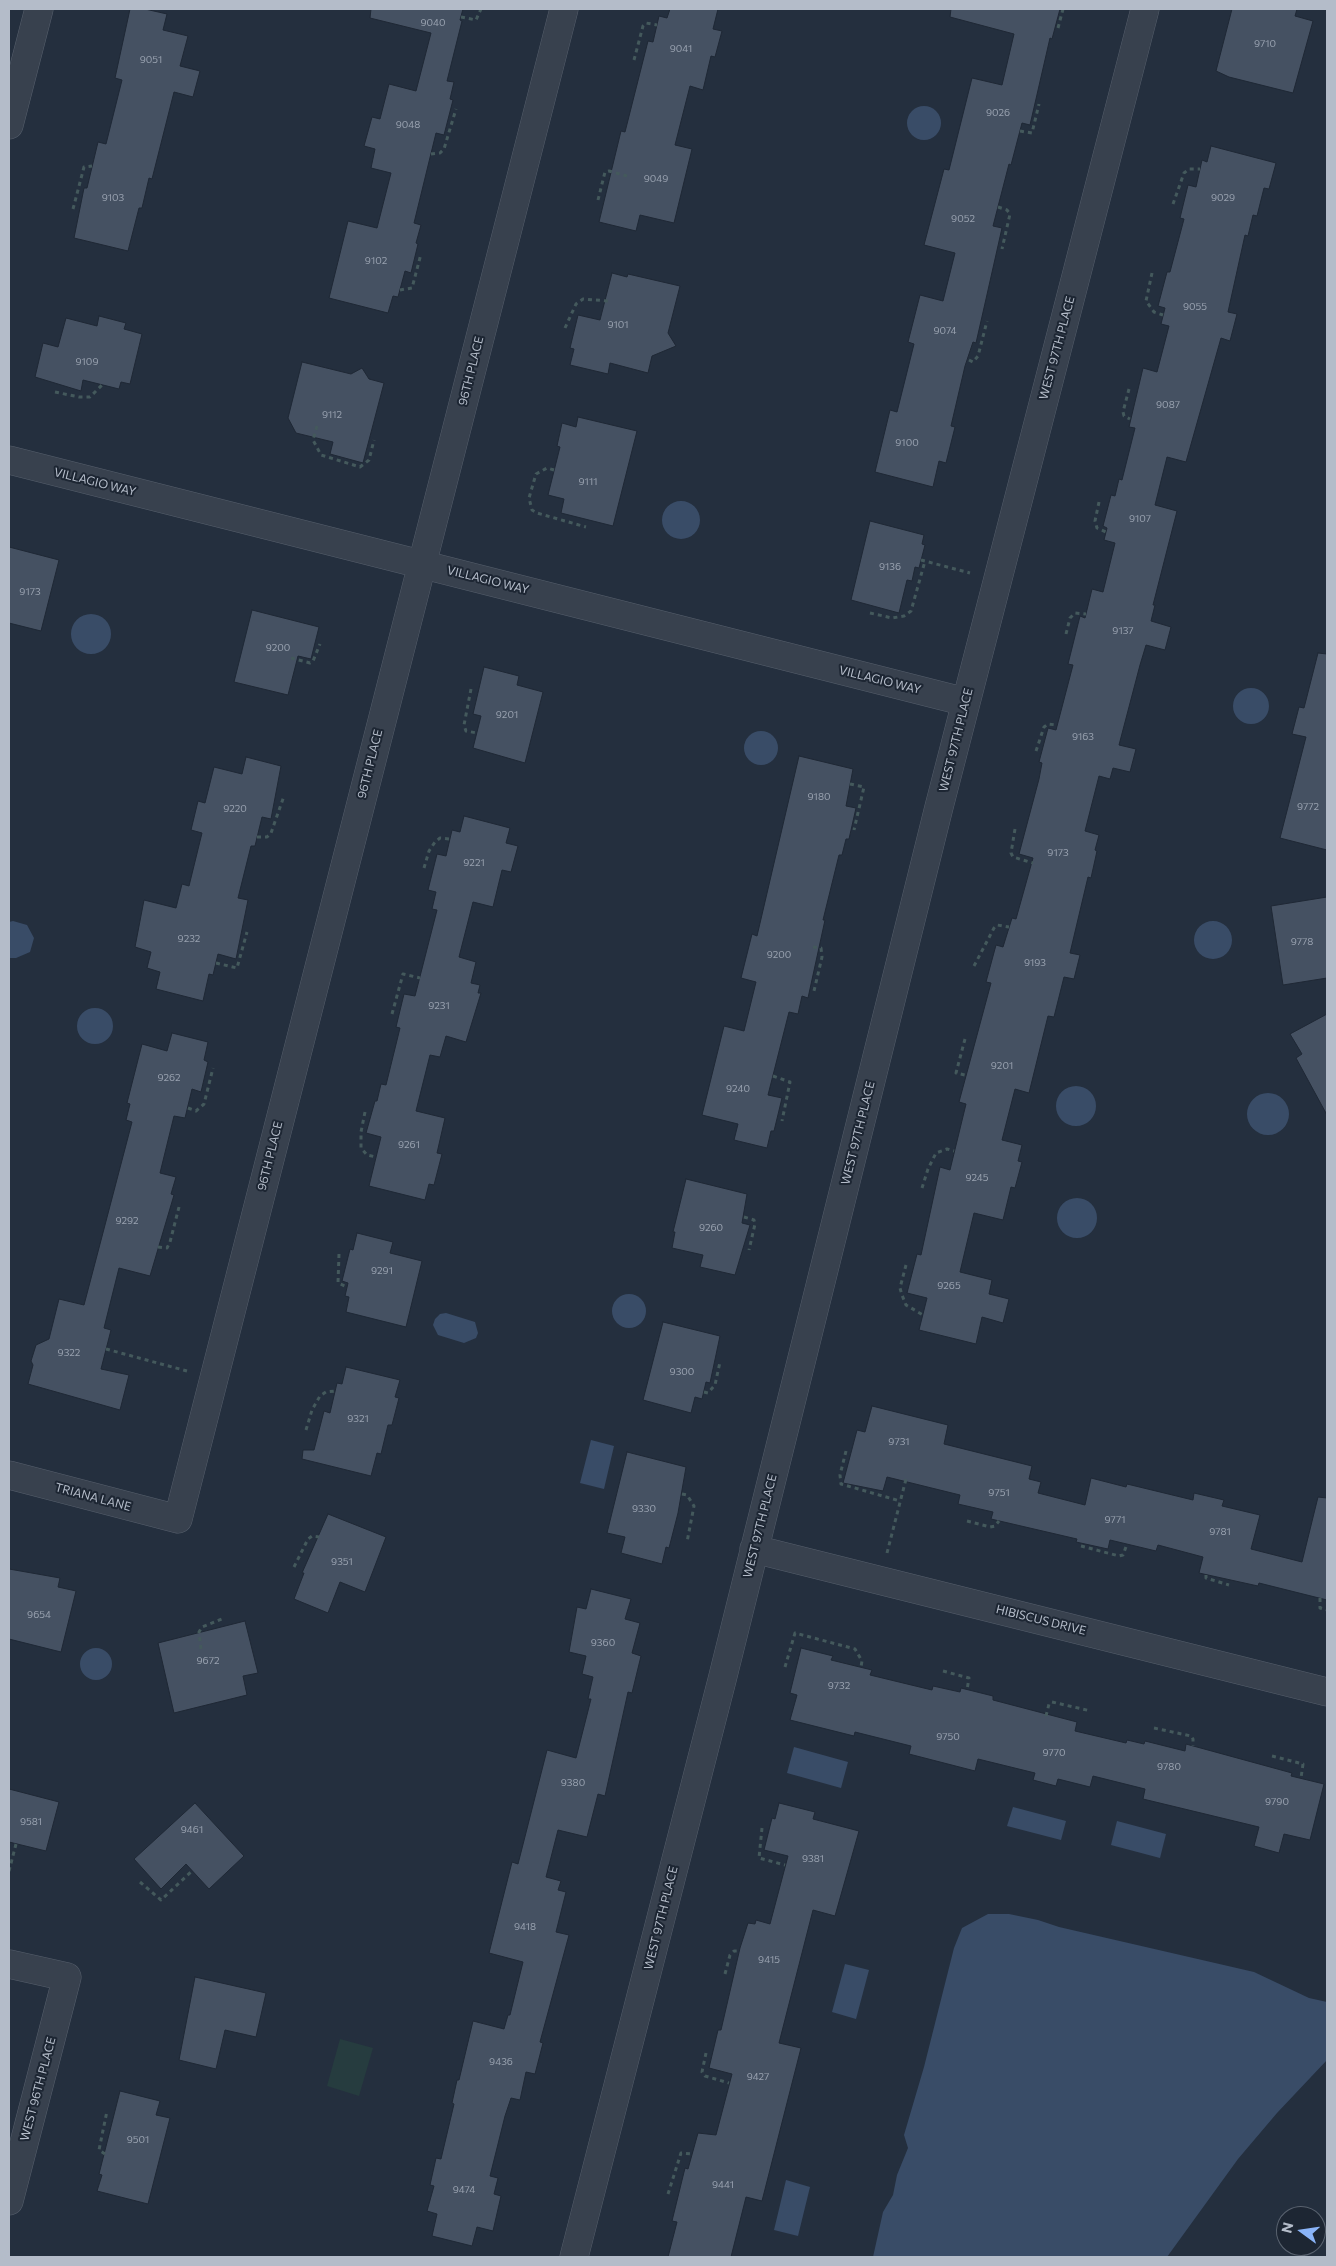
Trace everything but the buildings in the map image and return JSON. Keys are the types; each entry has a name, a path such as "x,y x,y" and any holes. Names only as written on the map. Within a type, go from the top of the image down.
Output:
{"street":[{"path":"9,125 38,9"},
{"name":"96TH PLACE","path":"178,1519 564,9"},
{"name":"WEST 97TH PLACE","path":"574,2257 966,702 1145,9"},
{"name":"VILLAGIO WAY","path":"9,460 966,702"},
{"name":"TRIANA LANE","path":"9,1475 178,1519"},
{"name":"HIBISCUS DRIVE","path":"754,1549 1327,1692"},
{"name":"WEST 96TH PLACE","path":"9,1964 66,1978 9,2201"}],"path":[{"path":"461,17 476,20 481,9"},
{"path":"1058,28 1063,9"},
{"path":"634,60 643,26 650,23 657,25"},
{"path":"1020,131 1032,133 1039,104"},
{"path":"431,154 440,154 444,149 456,109"},
{"path":"73,209 84,167 92,166"},
{"path":"1174,204 1184,172 1189,169 1200,170"},
{"path":"598,200 605,172 609,171 627,176"},
{"path":"998,208 1006,210 1010,214 1002,249"},
{"path":"400,290 412,288 421,254"},
{"path":"1152,273 1146,301 1154,312 1163,315"},
{"path":"566,328 576,304 584,299 593,298 608,301"},
{"path":"968,360 973,362 978,356 987,321"},
{"path":"55,392 79,397 90,397 102,385"},
{"path":"1129,389 1123,412 1124,416 1130,419"},
{"path":"317,426 313,440 321,455 360,467 369,460 374,440"},
{"path":"554,470 547,468 536,474 529,498 532,510 586,527"},
{"path":"1099,502 1094,521 1096,528 1106,532"},
{"path":"870,613 892,618 904,616 911,611 923,560 997,580"},
{"path":"1066,634 1070,618 1075,613 1086,614"},
{"path":"291,658 310,663 313,661 320,644"},
{"path":"471,689 464,725 466,731 477,733"},
{"path":"1036,750 1044,727 1048,724 1057,725"},
{"path":"850,784 864,787 854,830"},
{"path":"257,837 267,837 271,833 284,796"},
{"path":"1015,829 1011,853 1013,857 1033,863"},
{"path":"424,868 429,851 435,842 440,838 450,838"},
{"path":"974,966 994,928 997,925 1009,927"},
{"path":"216,963 237,968 247,932"},
{"path":"813,947 821,948 822,957 814,991"},
{"path":"392,1014 403,974 420,978"},
{"path":"965,1039 956,1073 965,1075"},
{"path":"188,1108 196,1111 204,1104 213,1068"},
{"path":"773,1076 790,1082 782,1121"},
{"path":"366,1112 361,1132 361,1148 367,1154 376,1157"},
{"path":"922,1188 936,1153 948,1149 954,1151"},
{"path":"158,1247 167,1248 179,1207"},
{"path":"744,1217 754,1220 755,1224 749,1250"},
{"path":"339,1254 338,1282 347,1287"},
{"path":"906,1265 900,1288 902,1295 906,1305 923,1315"},
{"path":"106,1349 214,1378"},
{"path":"704,1392 708,1393 715,1384 720,1362"},
{"path":"306,1430 312,1410 320,1396 326,1392 336,1391"},
{"path":"846,1451 840,1475 841,1484 900,1501"},
{"path":"880,1580 906,1479"},
{"path":"682,1494 687,1495 694,1506 687,1542"},
{"path":"967,1521 990,1527 995,1526 999,1521"},
{"path":"294,1567 308,1539 312,1536 318,1537"},
{"path":"1081,1546 1123,1556 1127,1544"},
{"path":"1206,1575 1206,1578 1228,1585"},
{"path":"1320,1598 1320,1608 1327,1610"},
{"path":"201,1648 199,1632 202,1627 224,1618"},
{"path":"784,1667 795,1633 854,1649 862,1661 860,1667"},
{"path":"943,1671 970,1678 966,1690"},
{"path":"1046,1716 1049,1704 1052,1702 1091,1711"},
{"path":"1154,1728 1191,1736 1193,1746"},
{"path":"1272,1756 1303,1764 1302,1778"},
{"path":"762,1828 758,1858 785,1865"},
{"path":"9,1871 16,1844"},
{"path":"140,1882 154,1896 162,1900 192,1871"},
{"path":"725,1974 730,1955 734,1951 740,1951"},
{"path":"706,2053 702,2072 705,2076 729,2083"},
{"path":"104,2154 99,2150 107,2111"},
{"path":"668,2194 681,2153 692,2154"}],"green space":[{"path":"340,2039 373,2048 359,2096 327,2086"}],"water":[{"path":"924,106 931,107 936,111 940,116 940,130 936,135 931,139 924,140 917,139 912,135 908,130 907,123 908,116 912,111 917,107"},
{"path":"681,501 695,506 700,520 695,534 681,539 667,534 662,520 667,506"},
{"path":"87,614 95,614 102,617 108,623 111,634 108,645 102,651 95,654 87,654 80,651 74,645 71,638 71,630 74,623 80,617"},
{"path":"1251,688 1258,689 1264,693 1268,699 1268,713 1264,719 1258,723 1251,724 1244,723 1238,719 1234,713 1233,706 1234,699 1238,693 1244,689"},
{"path":"761,731 768,732 773,736 777,741 777,755 773,760 768,764 761,765 754,764 749,760 745,755 744,748 745,741 749,736 754,732"},
{"path":"13,921 27,925 34,938 30,952 16,958 9,958 9,922"},
{"path":"1213,921 1226,927 1232,940 1226,953 1213,959 1200,953 1194,940 1200,927"},
{"path":"95,1008 102,1009 108,1013 112,1019 112,1033 108,1039 102,1043 95,1044 88,1043 82,1039 78,1033 77,1026 78,1019 82,1013 88,1009"},
{"path":"1072,1086 1080,1086 1087,1089 1093,1095 1096,1106 1093,1117 1087,1123 1080,1126 1072,1126 1065,1123 1059,1117 1056,1110 1056,1102 1059,1095 1065,1089"},
{"path":"1272,1093 1280,1096 1286,1102 1289,1114 1286,1126 1280,1132 1264,1135 1256,1132 1250,1126 1247,1110 1250,1102 1256,1096"},
{"path":"1077,1198 1091,1204 1097,1218 1091,1232 1077,1238 1063,1232 1057,1218 1063,1204"},
{"path":"629,1294 636,1295 641,1299 645,1304 645,1318 641,1323 636,1327 629,1328 622,1327 617,1323 613,1318 612,1311 613,1304 617,1299 622,1295"},
{"path":"446,1313 475,1322 478,1333 476,1338 464,1343 438,1335 433,1325 435,1319 440,1314"},
{"path":"591,1440 614,1446 604,1489 580,1483"},
{"path":"96,1648 108,1652 112,1664 108,1676 96,1680 84,1676 80,1664 84,1652"},
{"path":"794,1747 848,1762 841,1788 787,1773"},
{"path":"1013,1807 1066,1821 1061,1840 1007,1826"},
{"path":"1117,1821 1166,1834 1160,1858 1111,1845"},
{"path":"988,1914 1009,1914 1038,1920 1059,1927 1254,1972 1309,1998 1327,2002 1327,2060 1277,2113 1238,2159 1167,2257 873,2257 883,2212 893,2195 897,2175 908,2148 904,2135 924,2067 954,1948 962,1928"},
{"path":"845,1964 869,1970 856,2019 832,2012"},
{"path":"786,2180 810,2187 798,2236 774,2230"}]}
